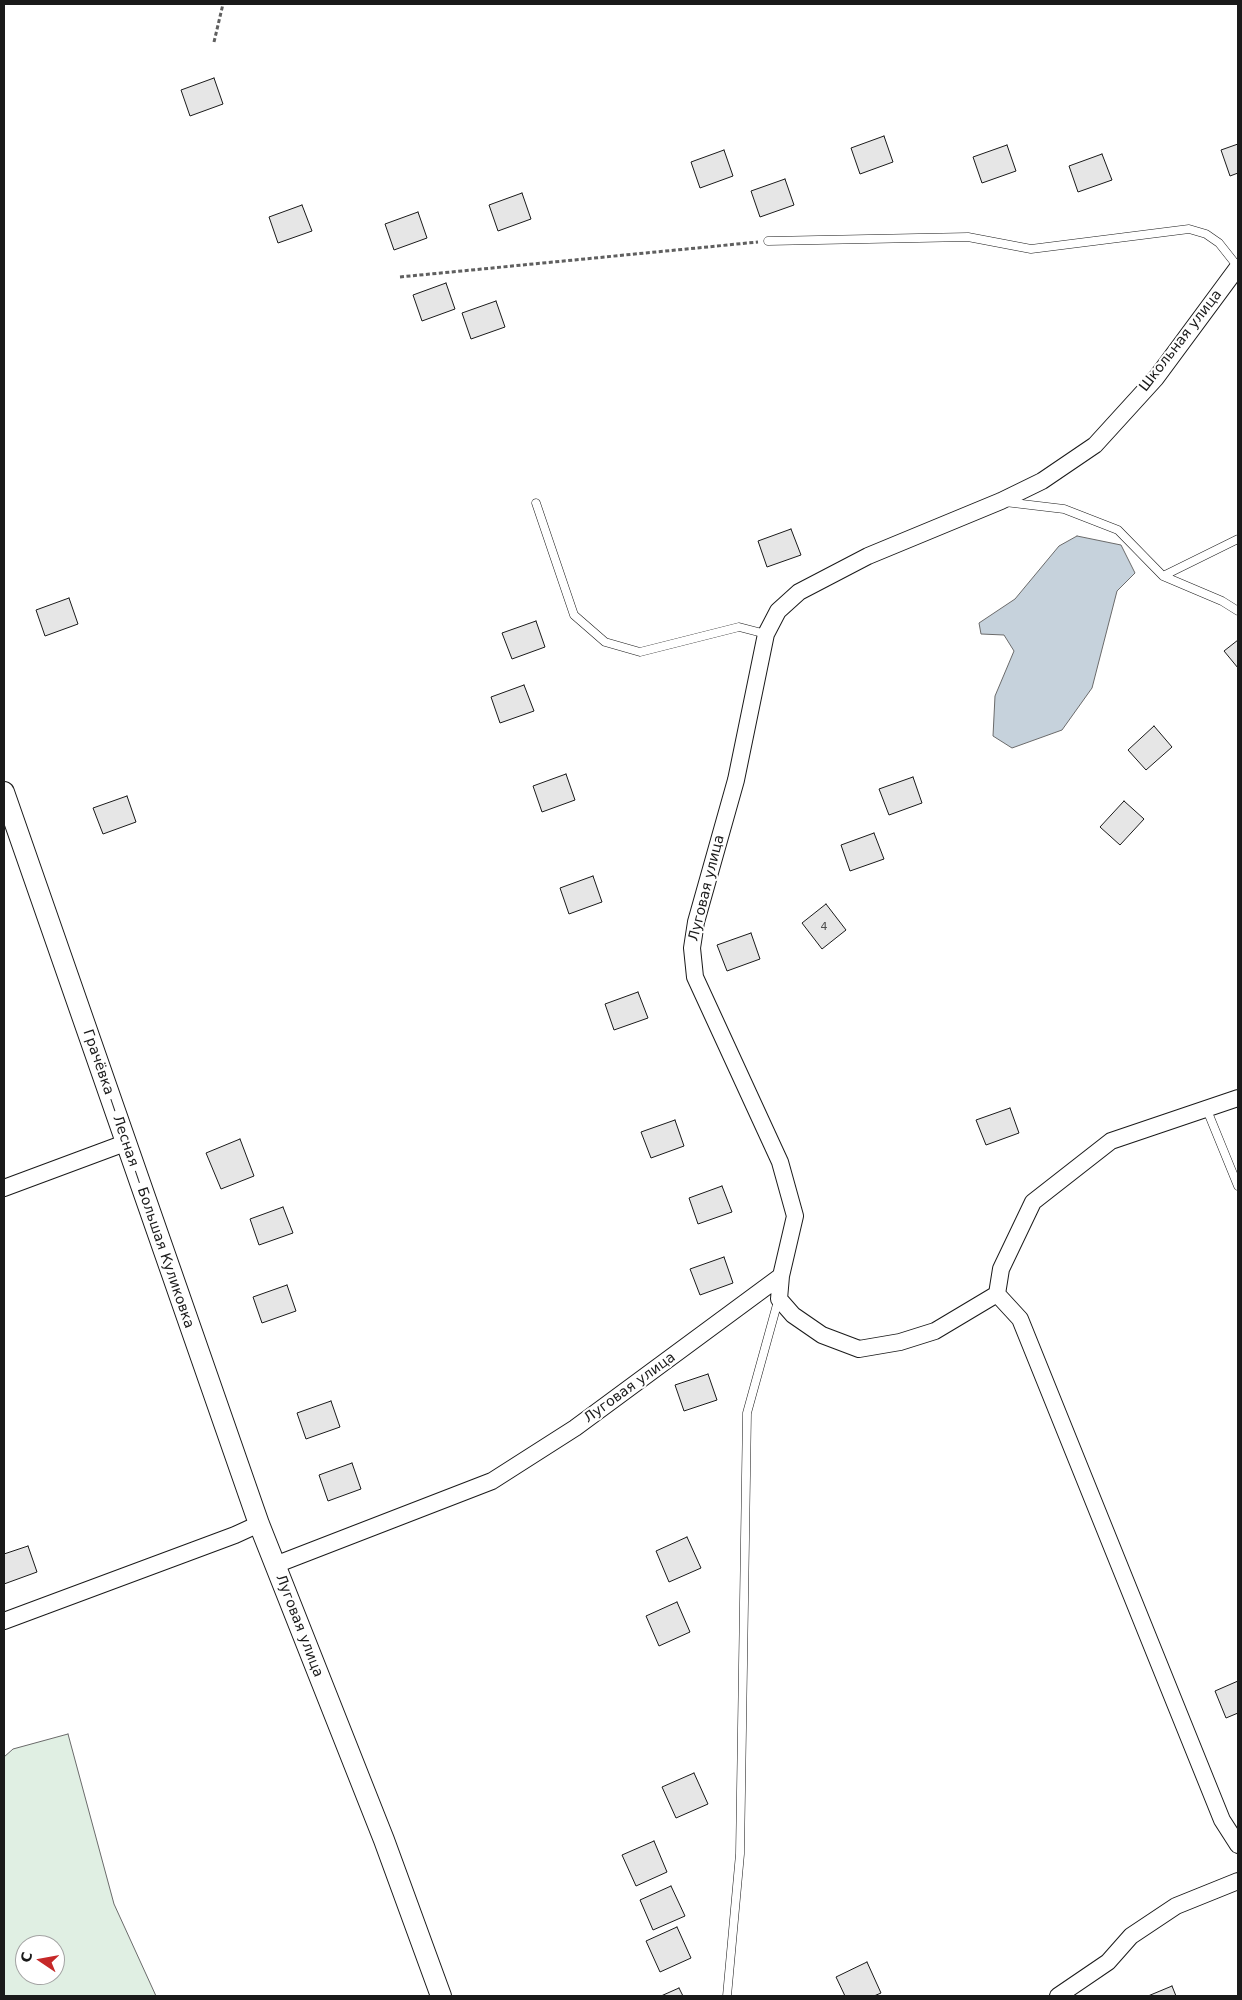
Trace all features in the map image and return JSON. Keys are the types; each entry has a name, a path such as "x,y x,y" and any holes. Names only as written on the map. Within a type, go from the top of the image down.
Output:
{"street":[{"name":"Школьная улица","path":"766,634 778,611 798,592 868,556 1001,501 1042,481 1095,446 1156,378 1238,267"},
{"name":"Луговая улица","path":"441,1996 384,1840 275,1565 492,1480 575,1428 781,1276 794,1216 785,1180 780,1162 695,977 692,948 696,922 736,780 766,634"},
{"name":"Грачёвка — Лесная — Большая Куликовка","path":"4,794 275,1565"},
{"path":"997,1294 1001,1268 1033,1202 1111,1141 1238,1098"},
{"path":"4,1188 125,1142"},
{"path":"781,1276 779,1298 794,1315 822,1335 859,1349 900,1342 935,1331 997,1294"},
{"path":"997,1294 1020,1319 1222,1820 1238,1845"},
{"path":"4,1621 235,1535 259,1524"},
{"path":"1058,1996 1108,1962 1131,1936 1176,1906 1238,1881"}],"lane":[{"name":"Школьная улица","path":"768,241 968,237 1031,250 1189,228 1206,234 1219,244 1238,267"},
{"path":"1001,501 1064,509 1118,530 1163,576 1222,601 1238,611"},
{"path":"536,503 574,616 605,642 640,652 739,627 766,634"},
{"path":"1163,576 1238,539"},
{"path":"1207,1110 1238,1186"},
{"path":"727,1996 740,1854 747,1413 779,1298"}],"path":[{"path":"214,42 223,4"},
{"path":"400,277 768,241"}],"green space":[{"path":"68,1734 114,1904 156,1996 4,1996 4,1757 13,1749"}],"shaded area":[{"path":"1077,536 1121,545 1135,573 1117,591 1092,688 1062,730 1012,748 993,736 995,696 1014,651 1004,635 981,634 979,623 1015,599 1059,546"}],"building":[{"path":"214,78 223,104 190,116 181,90"},
{"path":"884,136 893,162 860,174 851,148"},
{"path":"1238,144 1238,173 1230,176 1221,150"},
{"path":"1007,145 1016,171 982,183 973,157"},
{"path":"724,150 733,176 700,188 691,162"},
{"path":"1102,154 1112,180 1078,192 1069,166"},
{"path":"785,179 794,205 760,217 751,191"},
{"path":"522,193 531,219 498,231 489,205"},
{"path":"302,205 312,231 278,243 269,217"},
{"path":"418,212 427,238 394,250 385,224"},
{"path":"446,283 455,309 422,321 413,295"},
{"path":"496,301 505,327 471,339 462,313"},
{"path":"791,529 801,555 767,567 758,541"},
{"path":"69,598 78,624 45,636 36,610"},
{"path":"536,621 545,647 512,659 502,633"},
{"path":"1238,640 1238,668 1224,651"},
{"path":"524,685 534,711 500,723 491,697"},
{"path":"1154,726 1172,747 1146,770 1128,750"},
{"path":"566,774 575,800 542,812 533,786"},
{"path":"913,777 922,803 889,815 879,789"},
{"path":"127,796 136,822 103,834 93,808"},
{"path":"1124,801 1144,819 1120,845 1100,827"},
{"path":"874,833 884,859 850,871 841,845"},
{"path":"593,876 602,902 569,914 560,888"},
{"path":"826,904 846,930 822,949 802,923"},
{"path":"751,933 760,959 727,971 717,945"},
{"path":"638,992 648,1018 614,1030 605,1004"},
{"path":"1010,1108 1019,1133 986,1145 976,1120"},
{"path":"675,1120 684,1146 651,1158 641,1132"},
{"path":"240,1139 254,1176 221,1189 206,1153"},
{"path":"722,1186 732,1212 698,1224 689,1198"},
{"path":"283,1207 293,1233 259,1245 250,1219"},
{"path":"724,1257 733,1283 700,1295 690,1269"},
{"path":"287,1285 296,1311 262,1323 253,1297"},
{"path":"708,1374 717,1400 684,1411 675,1385"},
{"path":"331,1401 340,1427 306,1439 297,1413"},
{"path":"352,1463 361,1489 328,1501 319,1475"},
{"path":"687,1537 701,1568 669,1582 656,1551"},
{"path":"28,1546 37,1572 4,1584 4,1554"},
{"path":"677,1602 690,1632 659,1646 646,1616"},
{"path":"1238,1681 1238,1713 1226,1718 1215,1691"},
{"path":"694,1773 708,1804 676,1818 662,1787"},
{"path":"654,1841 667,1872 636,1886 622,1855"},
{"path":"671,1886 685,1916 653,1930 640,1900"},
{"path":"677,1927 691,1958 660,1972 646,1941"},
{"path":"867,1962 881,1993 874,1996 845,1996 836,1977"},
{"path":"1172,1986 1176,1996 1148,1996"},
{"path":"679,1988 683,1996 661,1996"}]}
